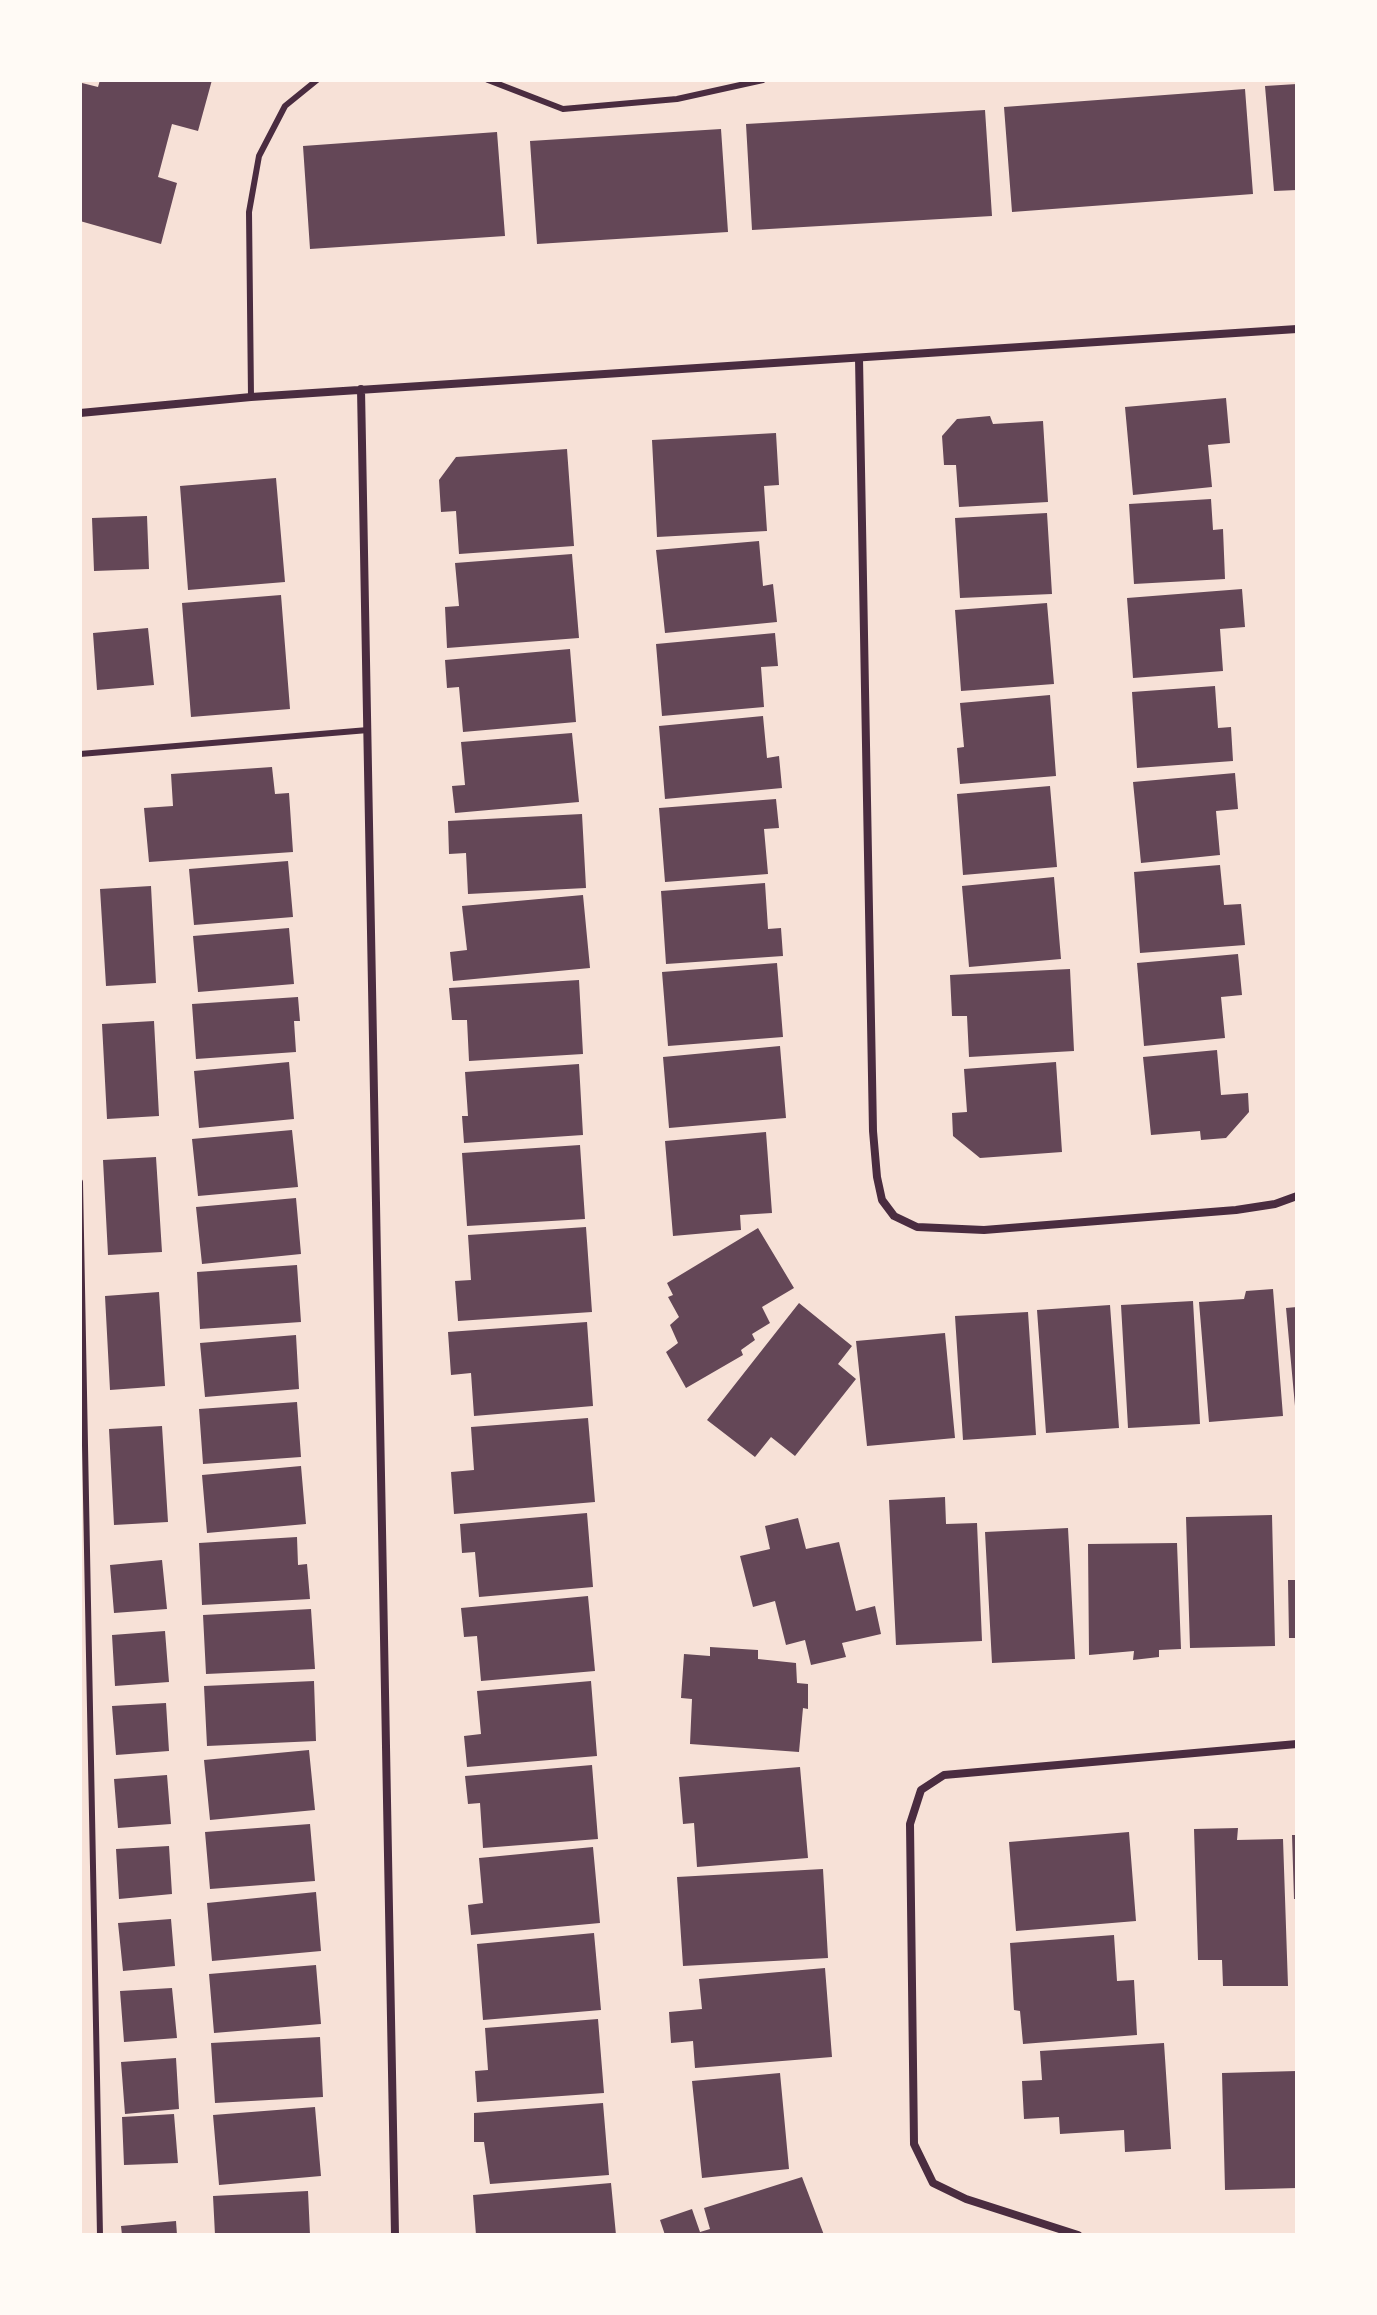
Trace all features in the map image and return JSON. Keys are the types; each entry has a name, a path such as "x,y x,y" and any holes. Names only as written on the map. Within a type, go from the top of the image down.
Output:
{"street":[{"path":"80,413 361,389 1297,329"},
{"path":"859,358 873,1131 882,1200 894,1216 917,1227 984,1230 1236,1210 1275,1204 1297,1196"},
{"path":"361,389 395,2235"},
{"path":"1078,2235 966,2199 933,2183 914,2144 910,1824 921,1790 944,1775 1297,1744"}],"lane":[{"path":"251,397 249,212 259,156 285,106 317,80"},
{"path":"488,80 563,109 677,99 763,80"},
{"path":"80,754 368,730"},
{"path":"80,1182 100,2235"}],"building":[{"path":"100,80 212,80 198,131 172,124 158,177 177,183 161,244 80,221 80,90 82,83 98,87"},
{"path":"1297,84 1297,190 1274,191 1265,86"},
{"path":"1245,89 1253,194 1012,212 1004,107"},
{"path":"985,110 992,216 752,230 746,124"},
{"path":"721,129 728,232 537,244 530,141"},
{"path":"497,132 505,236 310,249 303,146"},
{"path":"1226,398 1230,443 1208,445 1212,487 1133,495 1125,407"},
{"path":"990,416 993,424 1043,421 1048,502 959,507 956,465 944,465 942,436 957,419"},
{"path":"776,433 779,485 764,486 767,531 657,537 652,440"},
{"path":"567,449 574,546 459,554 456,511 441,512 439,480 456,457"},
{"path":"276,478 285,582 188,590 180,486"},
{"path":"1211,499 1213,530 1223,529 1225,579 1134,584 1129,504"},
{"path":"1047,513 1052,594 960,598 955,518"},
{"path":"147,516 149,569 94,571 92,518"},
{"path":"759,541 763,586 773,584 777,622 665,633 656,550"},
{"path":"572,554 579,638 447,648 445,607 459,606 455,563"},
{"path":"1242,589 1245,627 1220,629 1223,671 1133,678 1127,598"},
{"path":"281,595 290,709 191,717 182,603"},
{"path":"1047,603 1054,684 961,691 955,610"},
{"path":"148,628 154,685 97,690 93,633"},
{"path":"775,633 778,666 761,667 764,707 662,716 656,644"},
{"path":"570,649 576,722 463,732 459,687 447,688 445,660"},
{"path":"1215,686 1218,728 1231,727 1233,761 1137,768 1132,692"},
{"path":"1050,695 1056,776 960,784 957,748 964,747 960,703"},
{"path":"763,716 767,758 779,756 782,788 665,799 659,726"},
{"path":"572,733 579,802 455,813 452,786 465,785 461,742"},
{"path":"272,767 275,794 289,793 293,852 149,862 144,808 173,806 171,774"},
{"path":"1235,773 1238,809 1216,811 1220,855 1141,863 1133,782"},
{"path":"1050,786 1057,867 963,875 957,794"},
{"path":"776,799 779,828 764,829 768,874 665,882 659,808"},
{"path":"582,814 586,888 468,894 466,853 449,854 448,821"},
{"path":"288,861 293,917 194,925 189,869"},
{"path":"1220,865 1224,905 1241,904 1245,945 1140,953 1134,872"},
{"path":"1054,877 1061,959 969,967 962,886"},
{"path":"765,883 768,929 781,928 783,956 666,964 661,891"},
{"path":"151,886 156,983 106,986 100,889"},
{"path":"583,895 590,968 453,981 450,952 467,950 462,906"},
{"path":"289,928 294,984 198,992 193,936"},
{"path":"1238,954 1242,995 1221,997 1225,1038 1144,1046 1137,963"},
{"path":"777,963 783,1037 668,1046 662,972"},
{"path":"1070,969 1074,1051 969,1057 967,1016 952,1016 950,975"},
{"path":"579,980 583,1054 469,1061 467,1020 452,1020 449,988"},
{"path":"298,997 300,1021 294,1021 296,1052 196,1059 192,1004"},
{"path":"154,1021 159,1116 107,1119 102,1024"},
{"path":"780,1046 786,1118 669,1128 663,1057"},
{"path":"1217,1050 1221,1095 1248,1093 1249,1112 1226,1138 1201,1140 1200,1131 1151,1135 1143,1057"},
{"path":"289,1062 294,1119 199,1128 194,1071"},
{"path":"1056,1062 1062,1152 980,1158 953,1136 952,1113 967,1112 964,1069"},
{"path":"579,1064 583,1135 464,1143 462,1116 468,1116 465,1072"},
{"path":"292,1130 298,1187 198,1196 192,1139"},
{"path":"766,1132 772,1213 740,1215 741,1230 673,1236 665,1141"},
{"path":"580,1145 585,1219 467,1226 462,1153"},
{"path":"156,1157 162,1252 108,1255 103,1160"},
{"path":"296,1198 301,1254 202,1264 196,1207"},
{"path":"586,1227 592,1312 458,1321 455,1281 471,1280 468,1235"},
{"path":"758,1228 794,1288 762,1307 770,1323 752,1334 755,1340 741,1350 743,1355 686,1388 666,1352 678,1343 670,1325 679,1317 668,1297 673,1295 667,1283"},
{"path":"297,1265 301,1322 200,1329 197,1272"},
{"path":"1273,1289 1283,1416 1209,1422 1199,1302 1244,1299 1246,1291"},
{"path":"159,1292 165,1386 110,1390 105,1296"},
{"path":"1193,1301 1200,1424 1128,1428 1121,1305"},
{"path":"799,1303 852,1346 838,1364 856,1379 795,1456 771,1437 755,1457 707,1420"},
{"path":"1110,1305 1119,1428 1046,1433 1037,1310"},
{"path":"1297,1307 1297,1406 1295,1406 1286,1308"},
{"path":"1028,1312 1036,1435 963,1440 955,1316"},
{"path":"587,1322 593,1406 474,1416 471,1373 451,1375 448,1332"},
{"path":"945,1333 955,1438 867,1446 856,1341"},
{"path":"296,1335 299,1389 205,1397 200,1343"},
{"path":"297,1402 301,1457 203,1464 199,1409"},
{"path":"588,1418 595,1502 454,1514 451,1472 474,1470 471,1427"},
{"path":"162,1426 168,1522 114,1525 109,1429"},
{"path":"301,1466 306,1524 207,1533 202,1475"},
{"path":"945,1497 946,1524 977,1523 982,1641 896,1645 889,1500"},
{"path":"587,1513 593,1587 479,1597 475,1552 462,1553 460,1524"},
{"path":"1272,1515 1275,1646 1190,1648 1186,1517"},
{"path":"798,1518 806,1549 839,1542 856,1611 875,1606 881,1634 842,1643 846,1657 811,1665 805,1640 786,1645 775,1601 753,1607 740,1556 770,1549 765,1526"},
{"path":"1068,1528 1075,1659 992,1663 985,1532"},
{"path":"297,1537 298,1565 307,1564 310,1599 202,1605 199,1543"},
{"path":"1177,1543 1181,1649 1159,1650 1159,1657 1133,1660 1134,1651 1089,1655 1088,1544"},
{"path":"162,1560 167,1609 114,1613 110,1565"},
{"path":"1288,1580 1297,1580 1297,1638 1289,1638"},
{"path":"588,1596 595,1671 481,1681 477,1636 464,1637 461,1608"},
{"path":"311,1609 315,1669 206,1674 203,1615"},
{"path":"165,1631 169,1682 115,1686 112,1635"},
{"path":"710,1647 758,1650 758,1659 796,1663 797,1683 808,1684 808,1709 803,1708 799,1752 690,1744 692,1699 681,1698 684,1654 710,1656"},
{"path":"314,1681 316,1741 207,1746 204,1686"},
{"path":"591,1681 597,1756 467,1767 464,1736 481,1734 477,1691"},
{"path":"166,1703 169,1751 116,1755 112,1706"},
{"path":"309,1750 315,1810 210,1820 204,1760"},
{"path":"592,1765 598,1839 483,1848 480,1803 468,1804 465,1776"},
{"path":"800,1767 808,1858 697,1867 694,1823 683,1824 679,1777"},
{"path":"167,1775 171,1824 118,1828 114,1779"},
{"path":"310,1824 315,1881 210,1889 205,1832"},
{"path":"1238,1828 1237,1840 1283,1839 1288,1986 1223,1986 1222,1960 1198,1960 1194,1829"},
{"path":"1129,1832 1136,1921 1016,1931 1009,1842"},
{"path":"1292,1835 1297,1835 1297,1899 1294,1899"},
{"path":"169,1846 172,1894 119,1899 116,1849"},
{"path":"593,1847 600,1923 471,1935 468,1905 483,1903 479,1858"},
{"path":"823,1869 828,1958 683,1966 677,1877"},
{"path":"316,1892 321,1951 212,1961 207,1903"},
{"path":"171,1919 175,1966 123,1971 118,1923"},
{"path":"594,1933 601,2010 483,2020 477,1944"},
{"path":"1114,1935 1117,1981 1134,1980 1137,2035 1023,2044 1020,2011 1014,2010 1010,1943"},
{"path":"316,1965 321,2024 214,2033 209,1974"},
{"path":"825,1968 832,2057 695,2068 693,2041 671,2043 669,2012 702,2009 699,1979"},
{"path":"172,1988 177,2038 124,2042 120,1991"},
{"path":"598,2019 604,2093 477,2102 475,2071 488,2070 485,2028"},
{"path":"320,2037 323,2097 215,2103 211,2043"},
{"path":"1164,2043 1171,2149 1125,2152 1124,2130 1060,2134 1059,2117 1024,2119 1022,2081 1042,2080 1040,2051"},
{"path":"176,2058 179,2109 125,2114 121,2062"},
{"path":"1297,2071 1297,2188 1225,2190 1222,2073"},
{"path":"780,2073 789,2169 702,2178 692,2081"},
{"path":"603,2103 609,2175 490,2184 484,2142 474,2142 474,2113"},
{"path":"315,2107 321,2176 219,2185 213,2115"},
{"path":"174,2114 178,2163 124,2165 122,2117"},
{"path":"802,2177 824,2235 665,2235 660,2220 692,2209 700,2232 710,2229 704,2208"},
{"path":"611,2183 616,2235 476,2235 473,2195"},
{"path":"308,2191 310,2235 215,2235 213,2196"},
{"path":"176,2221 177,2235 122,2235 121,2226"}]}
